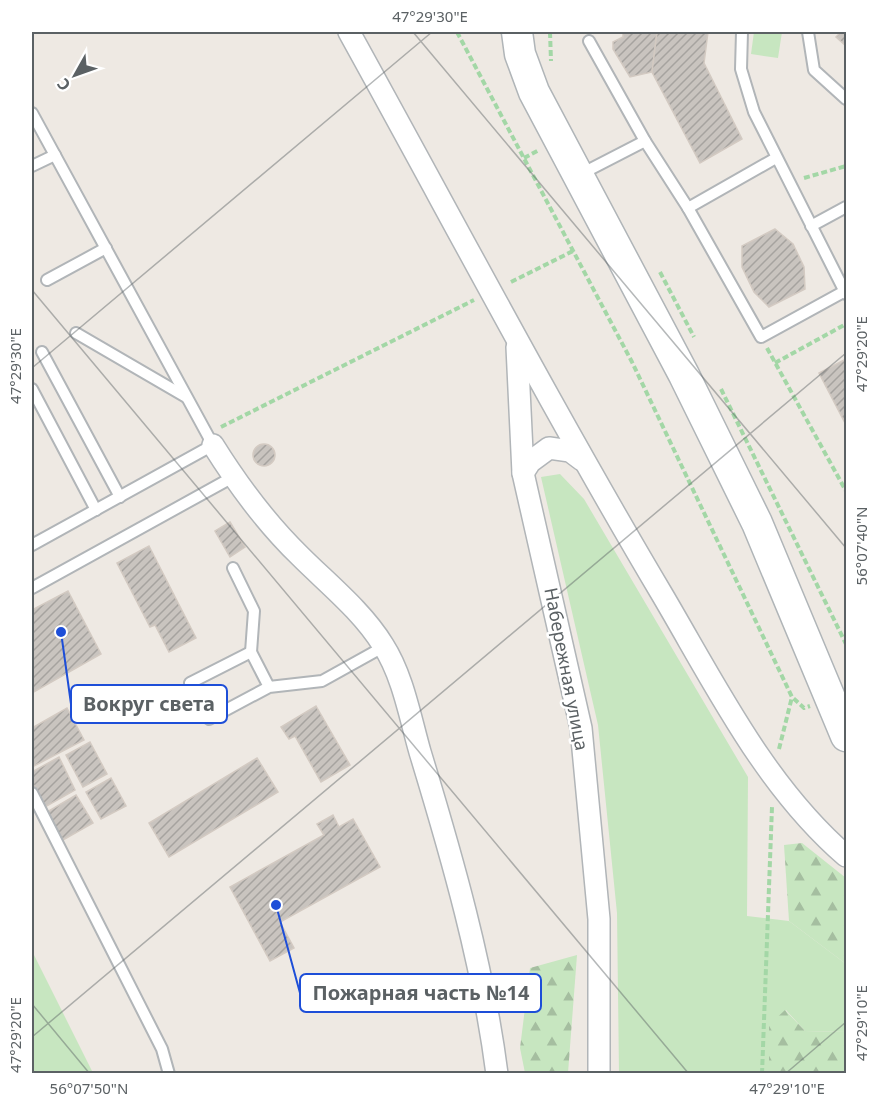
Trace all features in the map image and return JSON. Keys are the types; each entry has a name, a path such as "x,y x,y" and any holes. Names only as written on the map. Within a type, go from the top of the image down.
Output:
{"street":[{"path":"349,32 582,460 740,726 773,775 820,833 846,856"},
{"path":"517,32 520,54 534,92 684,375 757,523 846,736"},
{"name":"Набережная улица","path":"517,339 524,473 581,728 599,919 599,1074"},
{"path":"210,440 233,477 268,521 367,621 385,646 399,680 442,826 489,1014 497,1074"},
{"path":"524,473 530,462 549,448 570,451 582,460"},
{"path":"820,833 836,840 846,839"}],"lane":[{"path":"589,41 645,141 688,208 761,337 846,292 754,112 741,69 742,32"},
{"path":"808,32 814,70 846,99"},
{"path":"32,112 210,440 120,497 32,545"},
{"path":"577,175 645,141"},
{"path":"32,166 55,154"},
{"path":"688,208 776,158"},
{"path":"811,226 846,207"},
{"path":"47,280 106,248"},
{"path":"76,333 186,397"},
{"path":"42,352 120,497"},
{"path":"32,389 96,510"},
{"path":"32,588 233,477"},
{"path":"233,568 254,611 251,652 269,687"},
{"path":"251,652 190,683 209,719 269,687 322,681 385,646"},
{"path":"32,793 162,1049 169,1074"}],"path":[{"path":"457,32 632,362 792,697 804,708 817,703"},
{"path":"789,182 846,166"},
{"path":"511,282 573,251"},
{"path":"210,440 483,296"},
{"path":"775,363 846,324"},
{"path":"761,337 846,491"},
{"path":"762,1074 773,775 792,697"}],"green space":[{"path":"754,32 782,32 778,58 751,54"},
{"path":"560,474 584,499 748,777 747,916 789,921 846,964 846,1032 805,1031 786,1010 769,1026 769,1073 619,1073 617,913 598,725 541,477"},
{"path":"802,843 846,878 846,964 789,921 784,845"},
{"path":"32,951 93,1073 32,1073"},
{"path":"577,955 568,1073 525,1073 520,1048 530,968"},
{"path":"785,1010 805,1031 846,1032 846,1073 769,1073 769,1025"}],"building":[{"path":"623,32 657,32 652,72 630,77 613,49 613,42 623,37"},
{"path":"657,32 708,32 704,63 742,139 700,163 652,72"},
{"path":"841,32 846,32 846,46 836,37"},
{"path":"775,229 793,244 804,267 805,289 769,307 754,292 742,267 742,246"},
{"path":"846,359 846,425 819,373"},
{"path":"264,444 274,451 275,455 268,465 264,466 254,459 253,455 260,445"},
{"path":"230,522 245,547 230,557 215,531"},
{"path":"149,546 196,638 169,652 155,625 150,627 117,563"},
{"path":"68,591 101,654 32,693 32,610"},
{"path":"316,706 350,765 321,782 295,736 289,739 281,727"},
{"path":"67,708 84,740 32,767 32,728"},
{"path":"90,742 107,774 83,787 66,755"},
{"path":"59,757 75,790 45,807 32,782 32,772"},
{"path":"257,758 278,792 169,857 149,823"},
{"path":"111,778 126,806 101,819 86,792"},
{"path":"76,795 93,823 63,840 47,812"},
{"path":"333,815 339,827 353,819 380,867 280,922 294,948 270,961 230,887 324,835 317,824"}],"place":[{"name":"Вокруг света","path":"61,632"},
{"name":"Пожарная часть №14","path":"276,905"}]}
